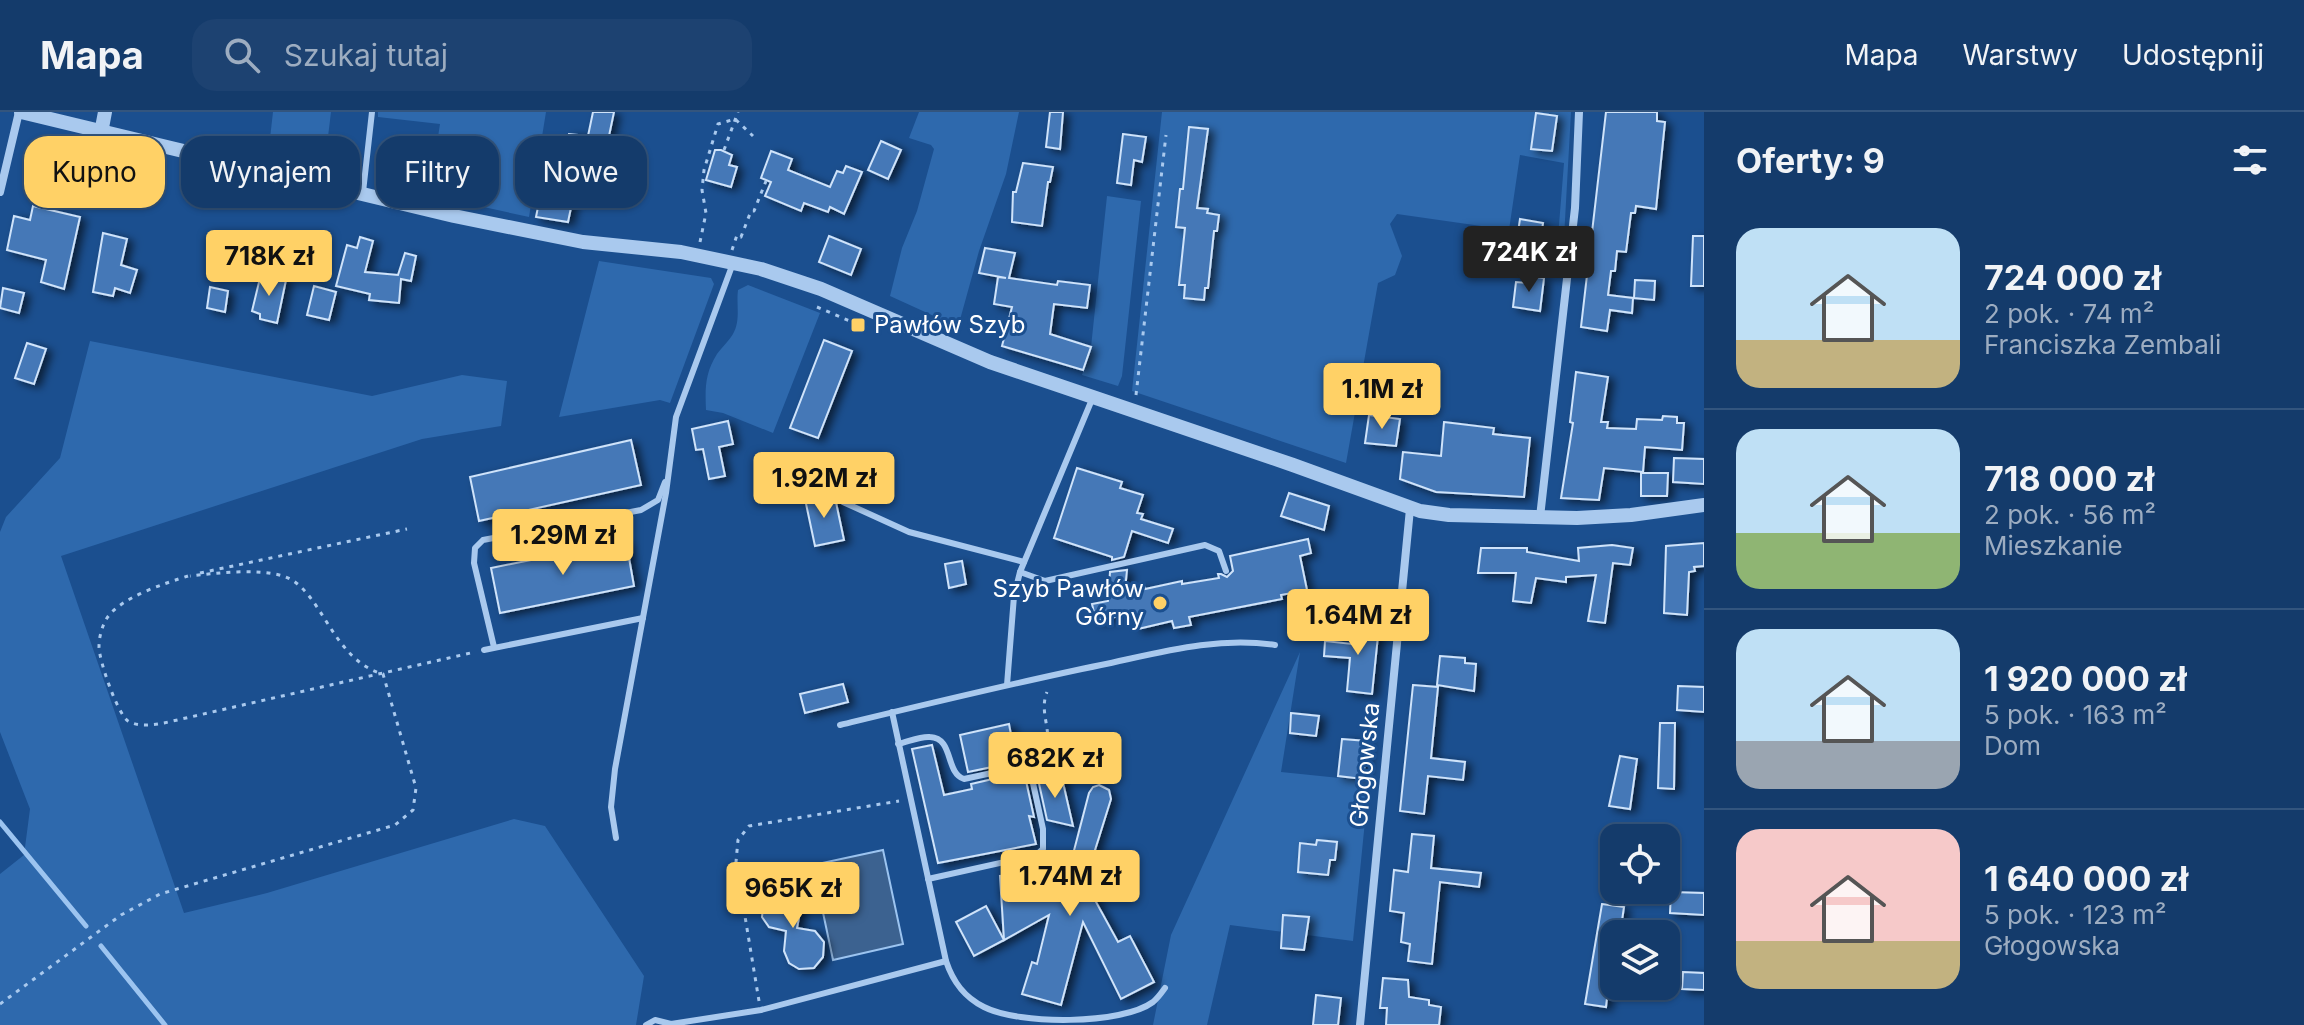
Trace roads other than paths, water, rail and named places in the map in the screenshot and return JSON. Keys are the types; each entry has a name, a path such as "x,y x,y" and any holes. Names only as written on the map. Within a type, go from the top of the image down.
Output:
{"street":[{"path":"0,192 20,112 363,196 530,232 583,242 733,255 821,289 990,362 1293,465 1410,509 1449,515 1613,517 1704,505"},
{"path":"101,133 105,112"},
{"path":"1540,517 1575,208 1579,112"},
{"name":"Głogowska","path":"1360,1025 1410,509"}],"lane":[{"path":"363,196 372,112"},
{"path":"616,838 611,807 615,769 669,473 676,417 733,255"},
{"path":"1007,685 1014,596 1020,572 1093,397"},
{"path":"494,647 474,563 475,548 483,540 641,510 658,500 669,473"},
{"path":"843,502 909,532 1024,562"},
{"path":"1020,572 1045,581 1205,545 1219,551 1226,571"},
{"path":"484,650 643,618"},
{"path":"840,725 1007,685 1205,644 1234,641 1275,645"},
{"path":"892,712 953,982 984,1007 1005,1015 1057,1021 1120,1014 1153,1002 1165,988"},
{"path":"898,744 930,737 937,739 946,746 957,777 964,779 1029,765 1043,829 1043,849 1036,855 928,879"},
{"path":"646,1025 655,1020 671,1024 761,1010 946,961"}],"waterway":[{"path":"0,822 86,926"},
{"path":"101,946 165,1025"}],"place":[{"name":"Pawłów Szyb","path":"858,325"},
{"name":"Szyb Pawłów Górny","path":"1160,603"}]}
